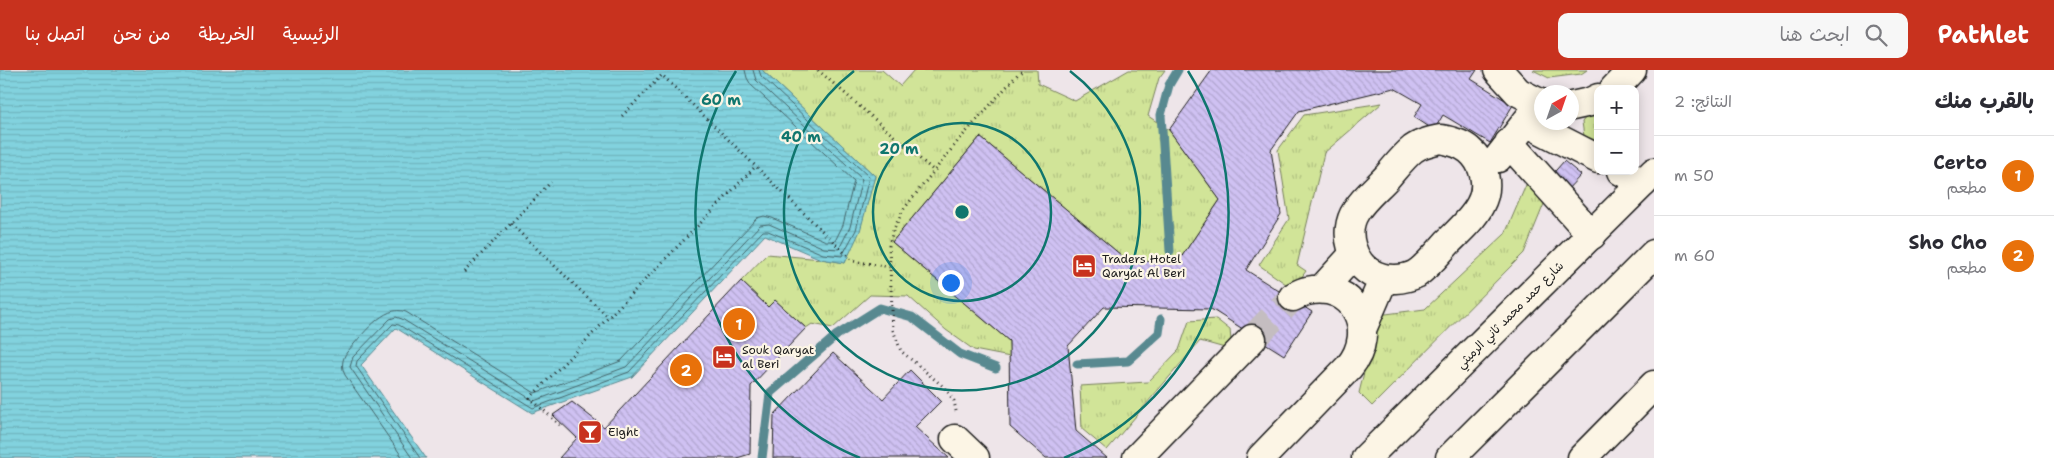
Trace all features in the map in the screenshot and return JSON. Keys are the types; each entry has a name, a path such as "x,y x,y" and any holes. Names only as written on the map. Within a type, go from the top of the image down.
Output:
{"main road":[{"path":"1498,70 1534,108"},
{"path":"1618,85 1632,70"},
{"path":"1579,104 1594,100"},
{"path":"1485,175 1534,112"},
{"path":"1561,130 1594,156"},
{"path":"1441,139 1456,142 1469,149 1479,161 1485,175 1485,190 1481,204 1426,266 1415,274 1402,279 1384,278 1375,275 1363,267 1354,254 1349,240 1350,225 1356,211 1413,149 1426,142 1441,139"},
{"path":"1509,143 1592,235"},
{"name":"شارع حمد محمد ثاني الرميثي","path":"1366,458 1592,235 1639,176"},
{"path":"1322,290 1354,254"},
{"path":"1450,458 1654,254"},
{"path":"1261,458 1357,357 1362,342 1363,327 1384,278"},
{"path":"1293,297 1306,291 1322,290 1336,293 1349,301 1358,313 1363,327"},
{"path":"1137,458 1252,339"},
{"path":"1582,458 1654,385"},
{"path":"955,439 975,458"}],"path":[{"path":"818,70 934,171"},
{"path":"955,439 956,412 954,401 945,388 901,351 893,330 889,246 893,231 904,210 970,128 1018,74 1024,70"},
{"path":"622,116 662,75 853,261 890,267"},
{"path":"560,426 530,398 756,166"},
{"path":"464,272 551,182"},
{"path":"511,224 608,317"}],"green space":[{"path":"762,70 882,70 900,86 914,70 1037,70 1038,84 1075,101 1129,70 1165,70 1159,78 1148,116 1169,130 1220,200 1178,262 1128,261 980,137 892,242 1009,341 1010,357 974,350 946,330 908,296 870,295 833,328 812,324 806,328 775,300 768,307 741,281 767,254 845,263 875,176"},
{"path":"1533,70 1587,70 1581,74 1549,78"},
{"path":"1382,103 1324,153 1297,265 1306,271 1293,289 1259,265 1289,219 1278,150 1304,115"},
{"path":"1594,112 1594,140 1584,136 1582,122 1589,113"},
{"path":"1529,178 1546,199 1524,253 1372,406 1359,393 1378,315 1425,309 1505,234"},
{"path":"1216,319 1230,330 1232,350 1200,341 1107,450 1082,429 1080,386 1148,382 1179,350 1189,321"}],"water":[{"path":"0,70 762,70 875,176 860,231 845,263 821,259 765,235 632,377 532,413 396,328 361,365 426,458 0,458"}],"building":[{"name":"Traders Hotel Qaryat Al Beri","path":"1212,70 1477,70 1471,79 1513,105 1490,143 1443,115 1434,130 1414,117 1422,104 1394,88 1299,111 1271,150 1281,214 1246,270 1312,312 1284,355 1211,309 1104,307 1068,346 1076,431 1107,458 1046,458 1010,427 1009,341 892,242 980,137 1128,261 1178,262 1220,200 1169,130"},
{"path":"1564,161 1581,175 1565,192 1549,178"},
{"name":"Souk Qaryat al Beri","path":"741,281 768,307 775,300 806,328 751,386 750,454 737,458 559,458 577,438 553,415 572,402 604,427"},
{"name":"Souk Qaryat al Beri","path":"833,353 883,399 910,370 941,401 915,427 949,458 773,458 774,415"}],"waterway":[{"path":"1170,251 1161,115 1169,85 1178,70"},
{"path":"762,458 770,393 837,335 880,308 912,317 960,354 996,368"},
{"path":"1077,364 1128,361 1159,333 1161,319"}],"tunnel":[{"path":"1252,339 1293,297"}],"place":[{"name":"Traders Hotel Qaryat Al Beri","path":"1084,266"},
{"name":"Certo","path":"739,324"},
{"name":"Souk Qaryat al Beri","path":"724,357"},
{"name":"Sho Cho","path":"686,370"},
{"name":"Eight","path":"590,432"}]}
